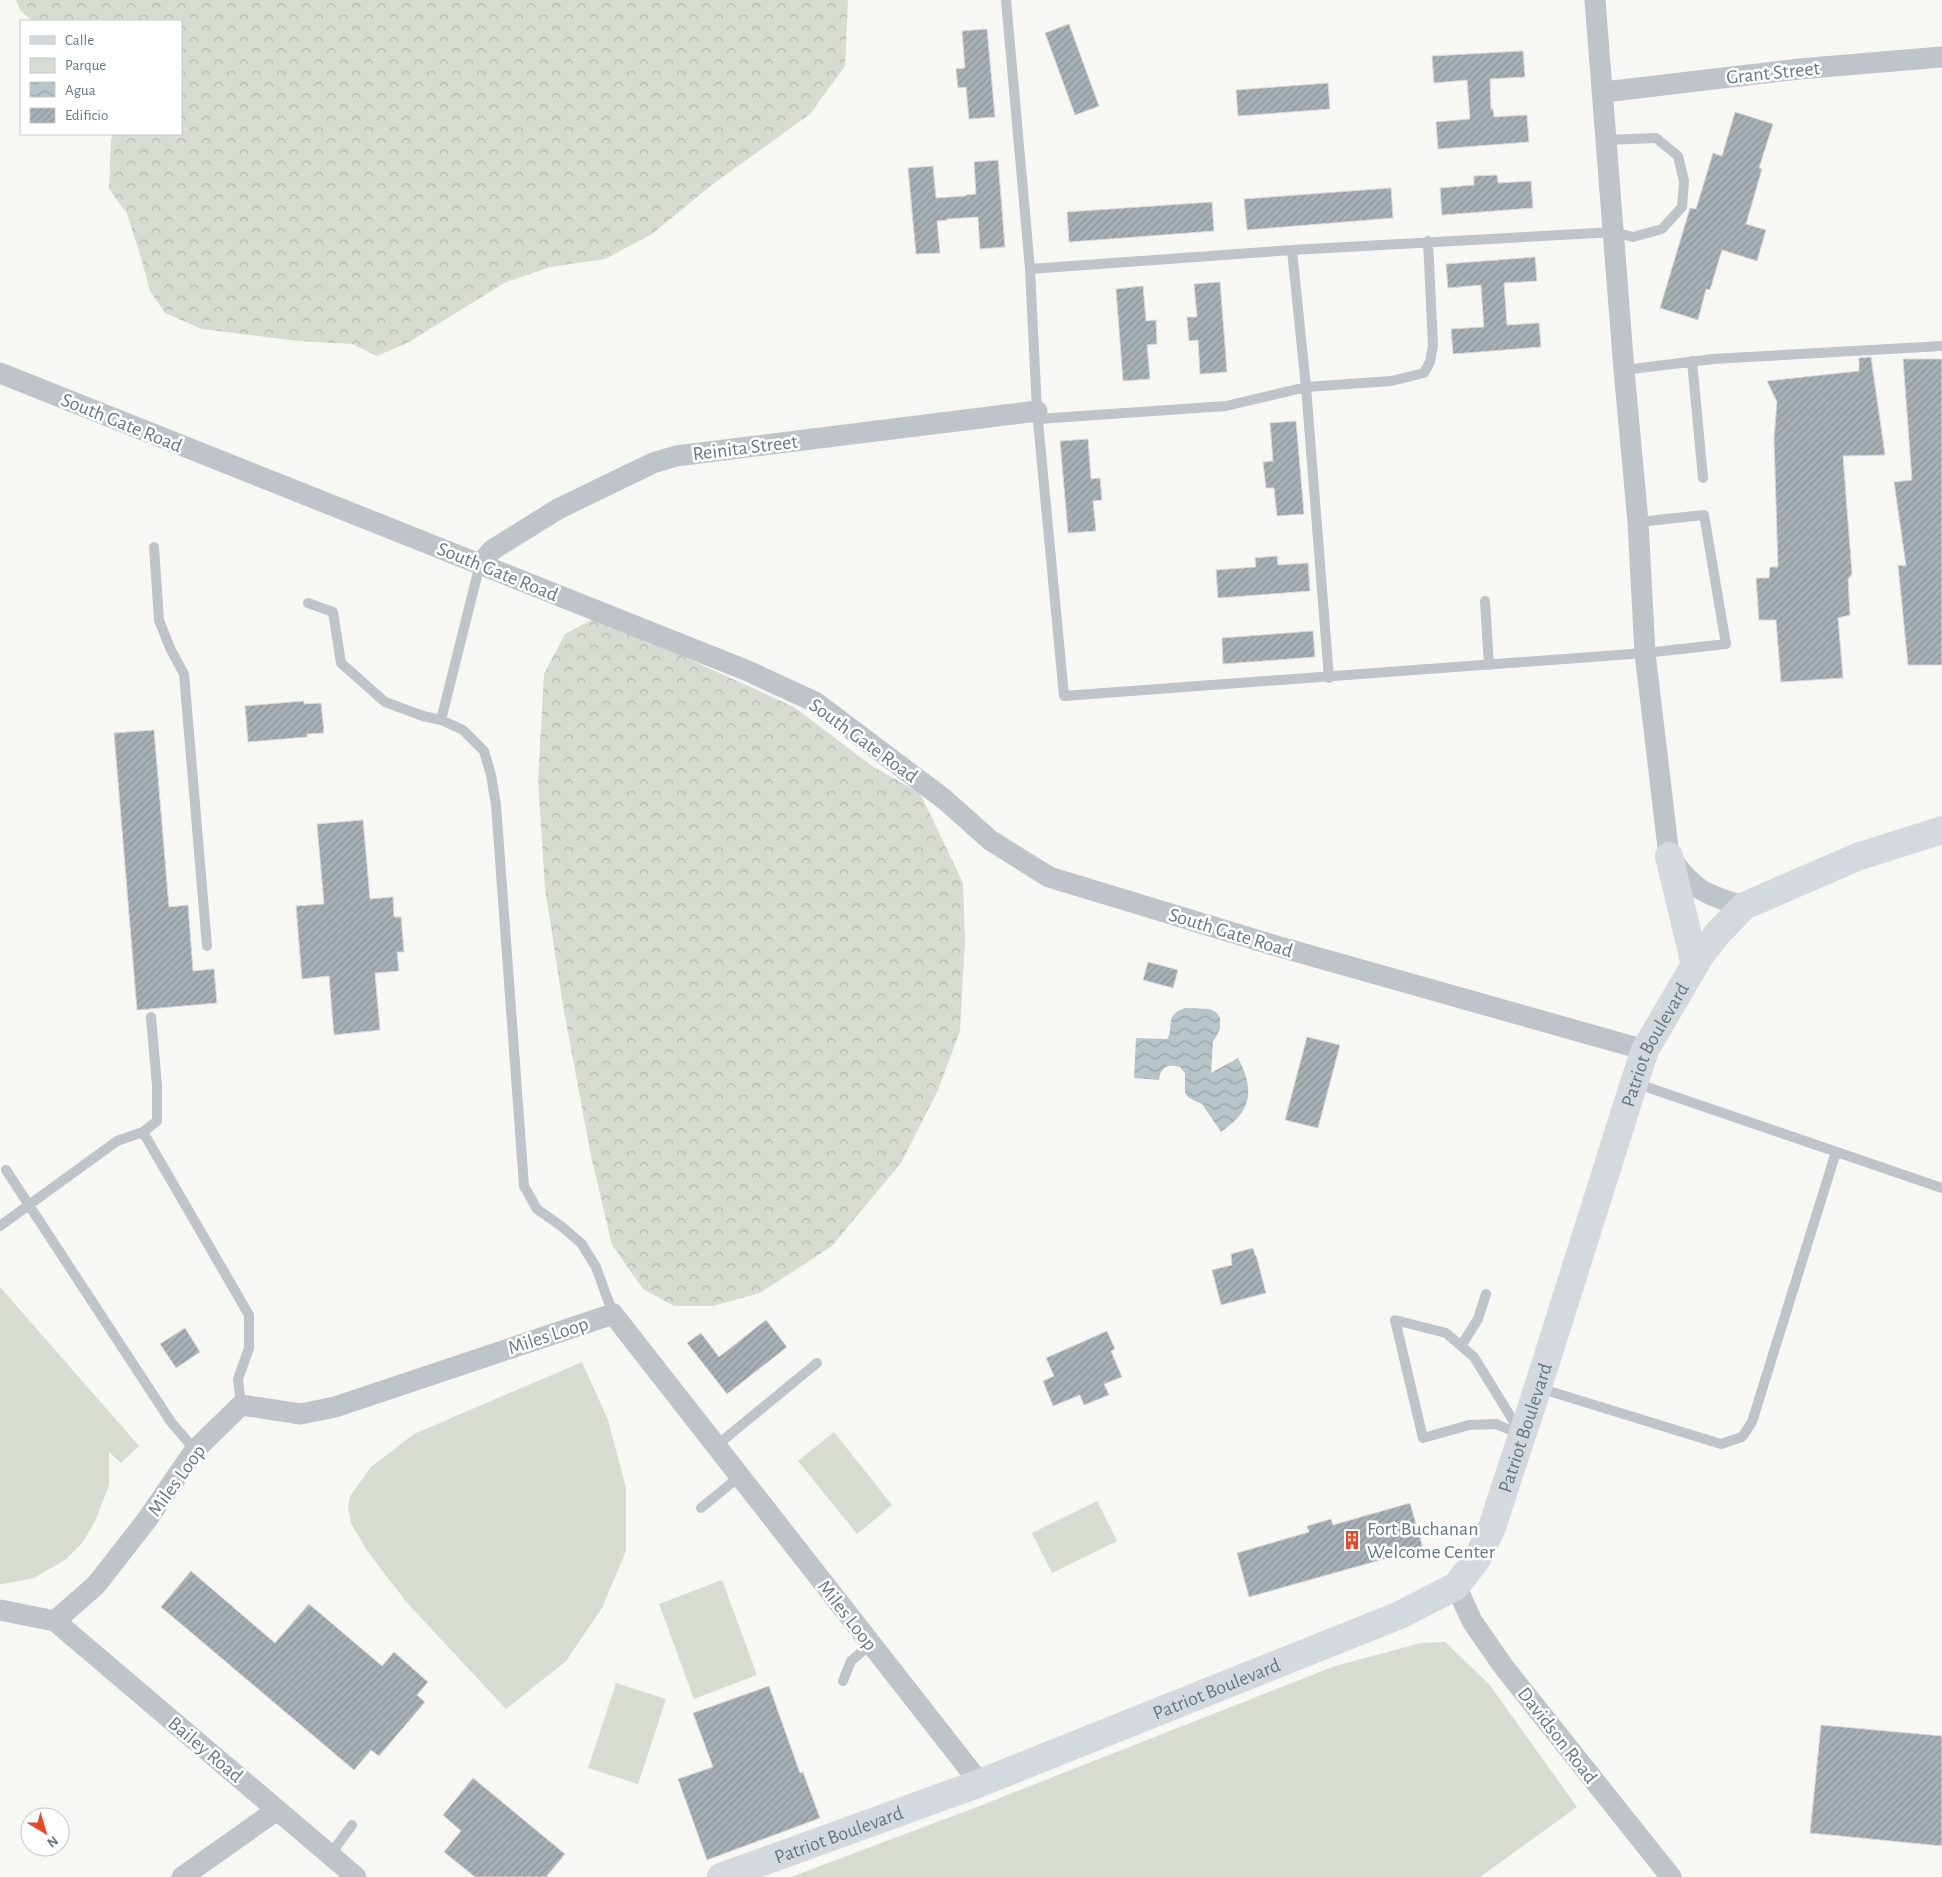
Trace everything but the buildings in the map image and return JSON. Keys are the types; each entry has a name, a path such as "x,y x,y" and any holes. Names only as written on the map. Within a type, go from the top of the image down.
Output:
{"street":[{"path":"1596,0 1624,370 1638,522 1645,653 1669,856 1693,968"},
{"name":"Grant Street","path":"1604,92 1799,68 1942,57"},
{"name":"South Gate Road","path":"0,373 748,671 815,702 944,798 990,840 1049,877 1273,945 1645,1050"},
{"name":"Reinita Street","path":"480,564 492,550 558,510 653,463 676,456 1037,415"},
{"name":"Patriot Boulevard","path":"721,1877 980,1783 1400,1615 1456,1586 1478,1559 1492,1527 1645,1050 1693,968 1717,934 1744,906 1857,857 1942,830"},
{"path":"1669,856 1683,876 1696,887 1712,897 1744,906"},
{"name":"Miles Loop","path":"55,1621 96,1585 146,1521 194,1450 241,1405 301,1414 335,1407 613,1314 980,1783"},
{"name":"Davidson Road","path":"1456,1586 1472,1620 1503,1666 1671,1877"},
{"path":"0,1610 55,1621"},
{"name":"Bailey Road","path":"55,1621 356,1877"},
{"path":"182,1877 277,1810"}],"lane":[{"path":"1006,0 1030,269 1037,415 1064,696 1328,678 1645,653 1726,644 1704,515 1638,522"},
{"path":"1030,269 1428,241 1614,232 1632,237 1662,229 1682,207 1684,181 1678,156 1656,138 1608,140"},
{"path":"1037,415 1226,406 1306,387 1391,381 1424,373 1430,362 1433,345 1428,241"},
{"path":"1292,250 1306,387 1328,678"},
{"path":"1624,370 1692,361 1942,346"},
{"path":"1692,361 1703,478"},
{"path":"154,547 158,620 184,674 207,946"},
{"path":"441,720 480,564"},
{"path":"1485,601 1489,665"},
{"path":"308,603 333,612 341,663 385,702 441,720 463,730 484,751 491,774 496,805 524,1186 537,1209 581,1243 596,1267 613,1314"},
{"path":"0,1226 117,1141 143,1132 157,1121 157,1086 151,1016"},
{"path":"1634,1082 1942,1188"},
{"path":"143,1132 249,1314 249,1348 238,1379 241,1405"},
{"path":"1538,1387 1721,1444 1742,1437 1752,1422 1836,1152"},
{"path":"6,1170 170,1422 194,1450"},
{"path":"1461,1346 1478,1319 1486,1294"},
{"path":"1395,1320 1446,1333 1474,1357 1522,1435 1496,1424 1470,1425 1423,1438 1395,1320"},
{"path":"716,1446 817,1363"},
{"path":"701,1508 740,1476"},
{"path":"843,1680 851,1661 871,1644"},
{"path":"330,1855 352,1825"}],"green space":[{"path":"16,0 848,0 845,66 810,114 713,184 652,234 605,259 550,267 504,283 409,342 377,356 352,344 298,341 202,329 165,313 150,291 127,214 109,189 111,139 113,135 182,135 182,20 31,20 20,10"},
{"path":"593,619 680,655 794,707 872,766 920,793 963,883 965,941 960,1031 938,1090 901,1163 832,1246 760,1293 713,1306 674,1306 643,1289 612,1245 591,1156 563,1006 545,888 538,781 544,674 565,634"},
{"path":"0,1287 139,1446 121,1463 109,1452 109,1485 96,1519 83,1542 65,1560 34,1578 3,1584 0,1584"},
{"path":"582,1362 608,1420 626,1488 626,1551 602,1608 566,1661 506,1709 409,1605 366,1549 351,1523 348,1507 350,1496 371,1467 414,1434"},
{"path":"834,1432 892,1505 857,1534 798,1461"},
{"path":"1097,1501 1117,1541 1052,1573 1032,1533"},
{"path":"722,1580 757,1675 694,1699 659,1604"},
{"path":"1445,1642 1489,1684 1577,1807 1480,1877 791,1877 982,1805 1335,1666 1421,1643"},
{"path":"616,1683 666,1699 638,1784 588,1768"}],"water":[{"path":"1185,1008 1210,1009 1217,1013 1220,1018 1220,1029 1213,1042 1211,1073 1238,1058 1247,1080 1248,1099 1244,1108 1239,1116 1221,1132 1202,1104 1189,1098 1185,1093 1185,1073 1180,1067 1166,1067 1161,1072 1159,1080 1134,1078 1136,1038 1167,1039 1172,1018 1178,1011"}],"place":[{"name":"Fort Buchanan Welcome Center","path":"1352,1540"}]}
